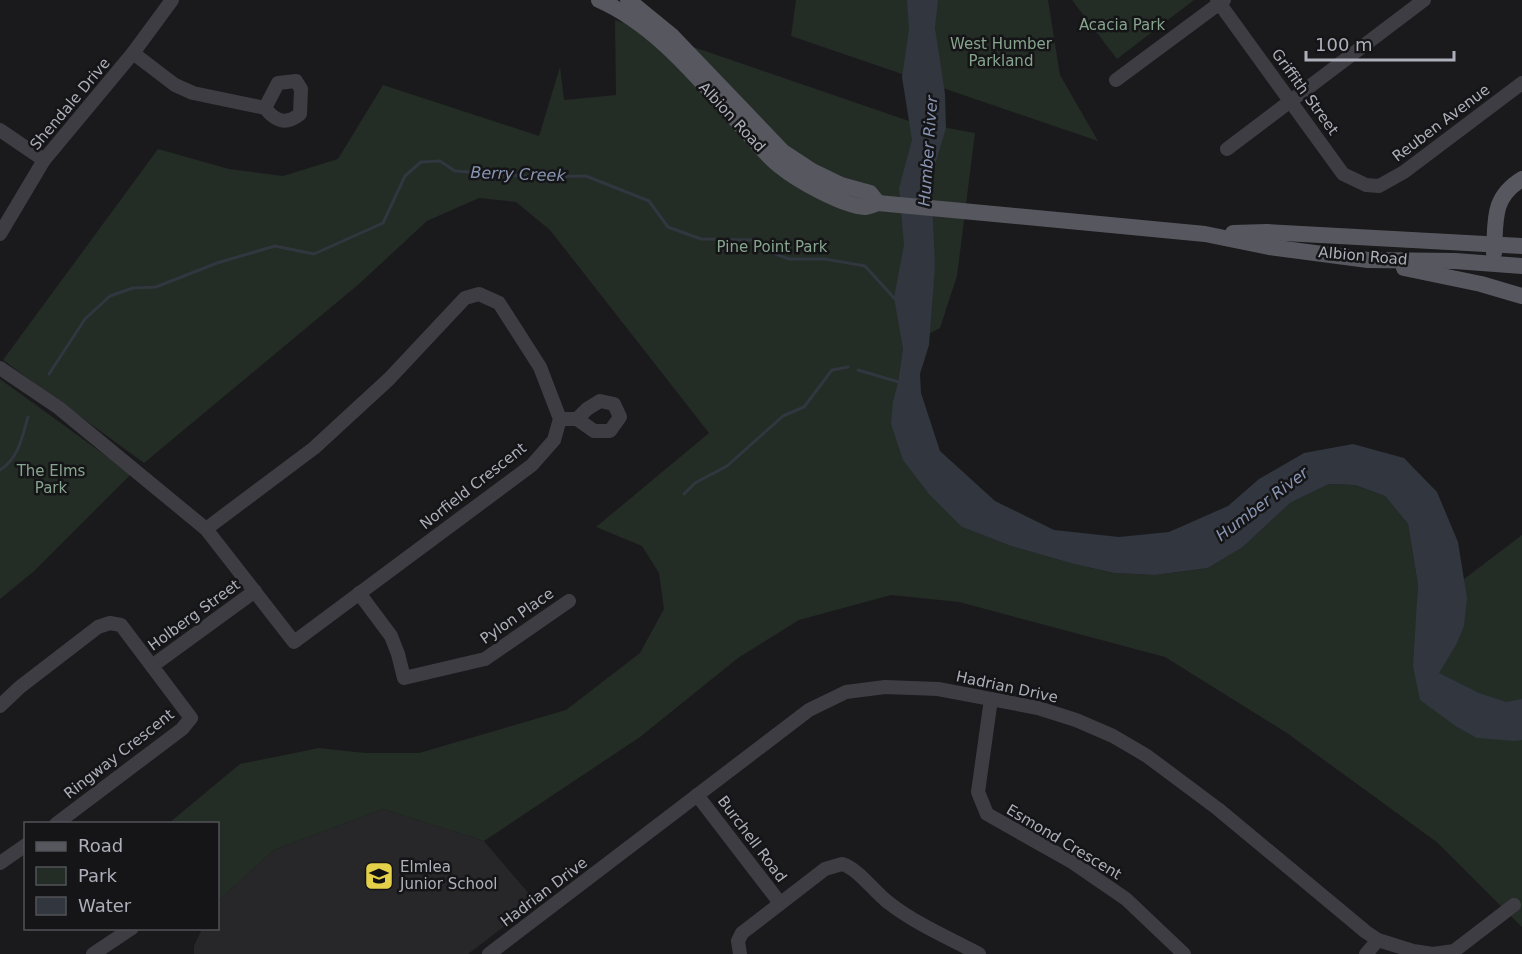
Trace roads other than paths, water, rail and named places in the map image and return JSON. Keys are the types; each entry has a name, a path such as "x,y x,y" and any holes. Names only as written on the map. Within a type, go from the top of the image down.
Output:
{"main road":[{"name":"Albion Road","path":"599,0 625,14 652,34 779,165 804,183 832,197 866,207 879,203 1205,234 1269,247 1368,260 1493,263 1522,266"},
{"name":"Albion Road","path":"628,0 672,36 783,152 832,181 870,193 879,203"},
{"path":"1493,263 1499,201 1506,191 1522,179"},
{"name":"Albion Road","path":"1205,234 1267,231 1522,246"},
{"path":"1368,260 1481,284 1522,296"}],"street":[{"name":"Shendale Drive","path":"0,234 44,159 134,53 172,0"},
{"path":"1227,149 1424,0"},
{"path":"1116,80 1220,1"},
{"name":"Griffith Street","path":"1220,1 1343,174 1366,185 1379,186"},
{"path":"134,53 175,85 193,93 265,108"},
{"name":"Reuben Avenue","path":"1379,186 1404,172 1522,83"},
{"path":"0,130 44,159"},
{"path":"206,529 314,448 389,379 465,297 479,294 499,303 540,367 560,419 577,419"},
{"name":"Norfield Crescent","path":"0,368 59,408 206,529 294,642 532,465 554,440 560,419"},
{"name":"Holberg Street","path":"152,666 255,591"},
{"name":"Pylon Place","path":"360,593 391,636 399,654 404,678 485,659 568,601"},
{"name":"Ringway Crescent","path":"0,706 20,687 98,627 110,623 121,625 191,718 182,729 59,822"},
{"name":"Hadrian Drive","path":"489,954 809,710 846,692 885,687 938,689 1038,708 1076,720 1113,736 1147,756 1218,809 1378,940 1413,951 1433,954 1454,951 1514,905"},
{"name":"Esmond Crescent","path":"992,699 978,792 987,814 1072,862 1126,899 1184,954"},
{"name":"Burchell Road","path":"698,795 780,903"},
{"path":"0,863 24,846"},
{"path":"740,954 738,941 742,933 825,869 842,864 854,870 870,887 902,911 979,954"},
{"path":"93,954 129,930"},
{"path":"1366,954 1378,940"}],"water":[{"name":"Humber River","path":"907,0 938,0 935,28 945,94 946,128 931,178 935,266 929,345 920,374 921,393 940,451 995,501 1054,530 1119,537 1169,532 1228,506 1259,479 1304,453 1353,444 1404,458 1437,492 1458,542 1467,598 1464,626 1456,645 1439,673 1479,693 1506,702 1522,699 1522,740 1477,738 1457,727 1420,700 1413,666 1418,585 1408,524 1385,496 1355,485 1329,484 1290,503 1243,547 1208,568 1155,575 1114,573 1011,546 962,527 929,494 903,460 891,424 903,348 894,298 904,245 899,188 912,140 902,77 909,30"}],"waterway":[{"name":"Berry Creek","path":"49,374 85,319 110,296 133,288 156,287 217,263 275,246 314,254 383,223 405,176 421,162 440,161 455,171 537,177 586,176 649,201 668,227 701,239 755,240 765,250 789,259 825,259 865,266 895,299"},
{"path":"684,494 695,483 727,466 783,416 804,407 832,370 848,367"},
{"path":"858,370 902,383"},
{"name":"Berry Creek","path":"0,470 16,453 28,417"}],"place":[{"name":"Elmlea Junior School","path":"379,876"}],"park label":[{"name":"Acacia Park","path":"1122,25"},
{"name":"West Humber Parkland","path":"1001,52"},
{"name":"Pine Point Park","path":"772,247"},
{"name":"The Elms Park","path":"51,480"}]}
